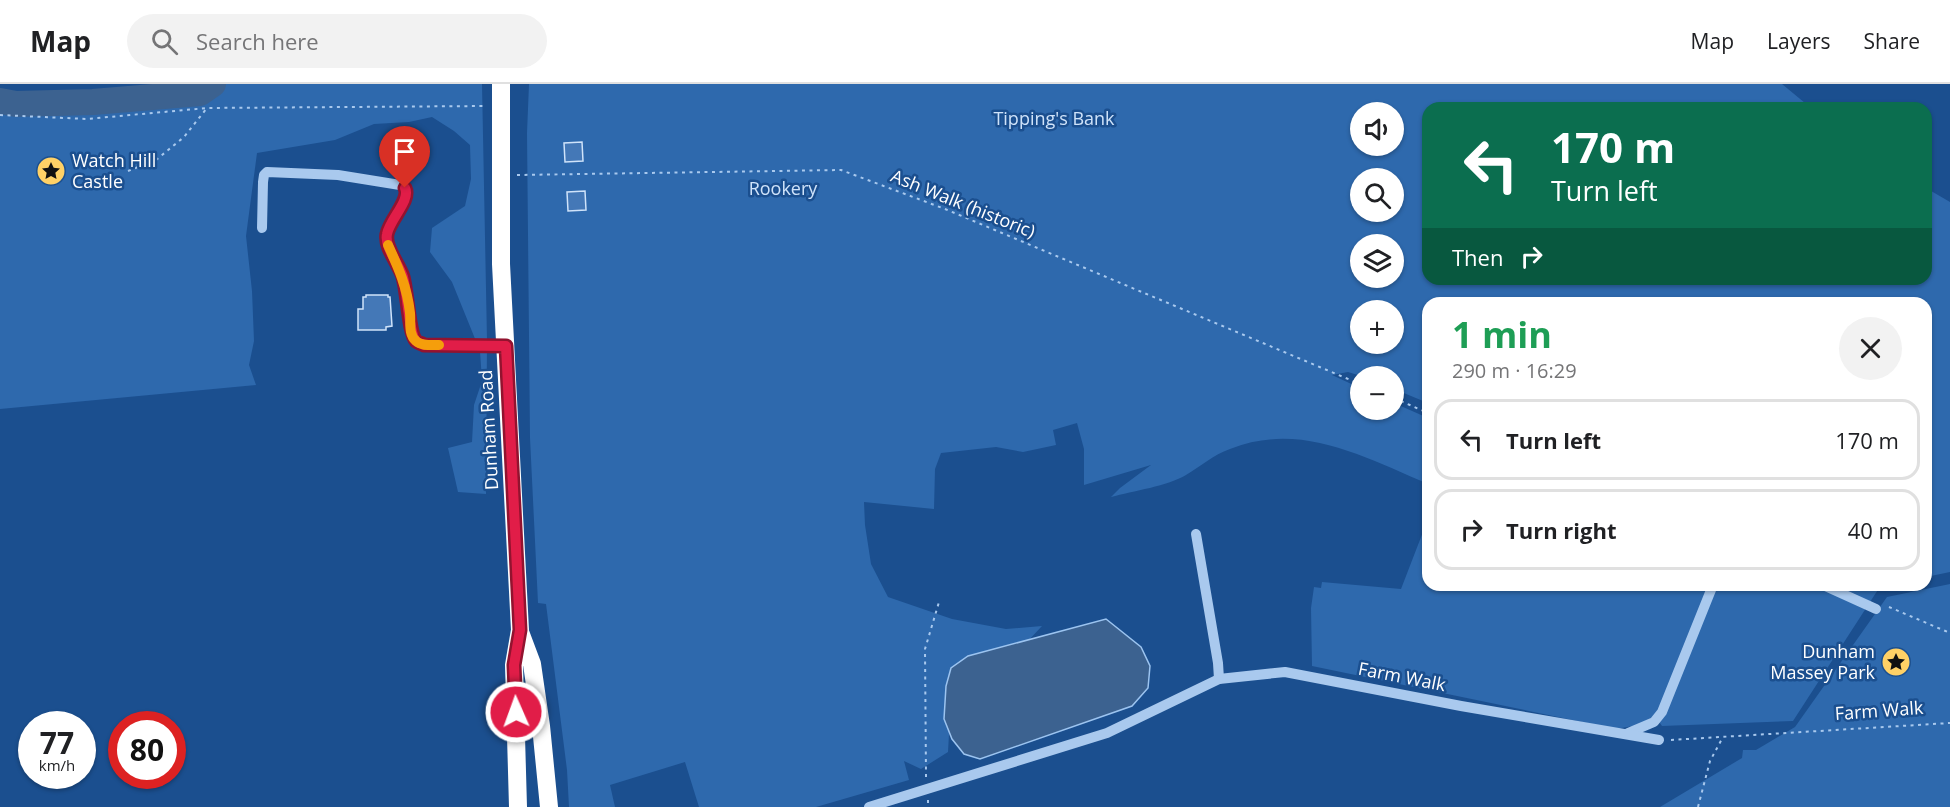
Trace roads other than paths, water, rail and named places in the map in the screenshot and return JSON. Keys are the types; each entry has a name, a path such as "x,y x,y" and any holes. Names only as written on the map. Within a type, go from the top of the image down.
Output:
{"highway":[{"name":"Dunham Road","path":"501,84 501,264 520,630 514,665 518,807"},
{"name":"Dunham Road","path":"520,630 532,664 549,807"}],"lane":[{"path":"262,228 263,182 267,172 338,175 400,185 405,188 407,194 386,236 388,246 403,277 411,331 416,341 424,345 506,346"},
{"path":"1196,534 1219,679"},
{"path":"1624,734 1654,722 1662,712 1711,591"},
{"path":"1836,591 1876,609"},
{"name":"Farm Walk","path":"869,807 1107,733 1219,679 1285,672 1461,706 1659,740"}],"waterway":[{"path":"0,101 16,104 93,102 200,93 213,84"}],"place":[{"name":"Watch Hill Castle","path":"51,171"},
{"name":"Dunham Massey Park","path":"1896,662"}],"park label":[{"name":"Tipping's Bank","path":"1054,119"},
{"name":"Rookery","path":"783,189"}]}
